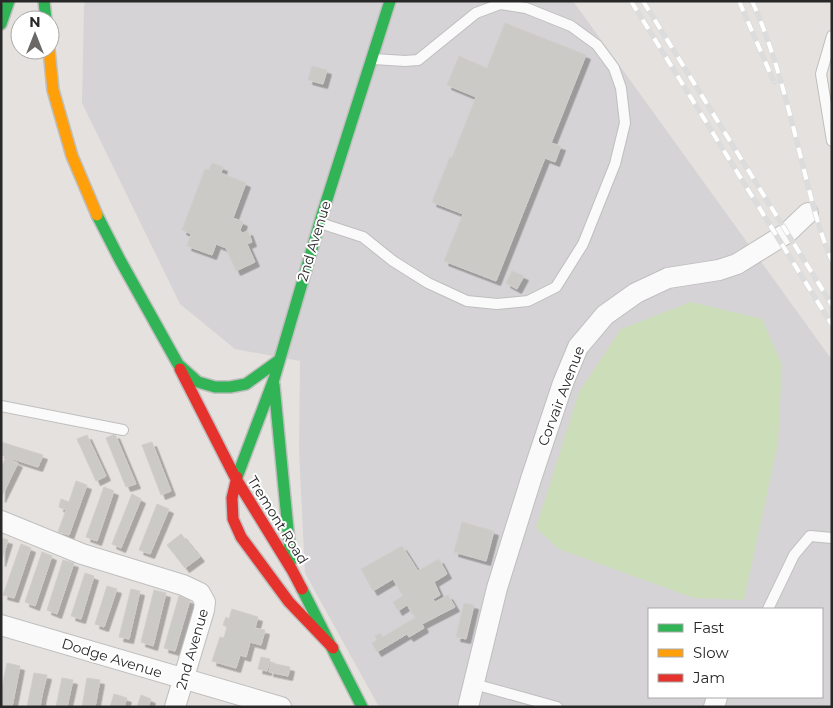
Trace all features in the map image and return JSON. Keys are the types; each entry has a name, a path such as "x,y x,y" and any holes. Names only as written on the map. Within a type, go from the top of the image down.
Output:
{"main road":[{"path":"1,24 8,1"},
{"name":"2nd Avenue","path":"236,479 274,379 319,223 390,1"},
{"path":"50,60 53,90 72,156 86,190 120,260 178,364 236,479"},
{"path":"178,364 198,382 215,387 230,387 246,384 278,361"},
{"path":"274,379 284,504 292,570"},
{"name":"Tremont Road","path":"236,479 292,570 362,707"},
{"name":"Tremont Road","path":"236,479 232,498 234,519 241,537 289,602 333,648"}],"street":[{"name":"Corvair Avenue","path":"467,706 497,588 563,383 578,347 605,315 636,293 668,278 719,270 737,264 787,233 808,213"},
{"name":"2nd Avenue","path":"1,521 82,554 183,585 200,593 205,602 204,610 175,707"},
{"name":"Dodge Avenue","path":"1,625 281,707"}],"lane":[{"path":"319,223 363,237 393,261 428,283 467,301 497,304 528,301 556,287 583,244 615,164 624,123 621,88 614,68 596,45 571,26 526,8 500,4 476,12 418,60 405,61 372,58"},
{"path":"832,36 820,74 832,141"},
{"path":"1,406 123,430"},
{"path":"768,608 794,555 810,536 832,538"},
{"path":"474,684 557,707"}],"shaded area":[{"path":"85,1 573,1 832,360 832,707 379,707 305,573 299,450 300,361 235,349 180,304 82,103"}],"green space":[{"path":"691,302 762,319 782,365 778,443 744,600 694,598 559,549 536,528 579,392 621,329"}],"building":[{"path":"505,23 586,55 551,143 561,146 555,162 545,158 496,281 444,261 463,214 432,202 476,97 447,85 459,56 487,68"},
{"path":"312,66 327,70 323,84 308,80"},
{"path":"212,163 223,167 221,173 246,183 233,218 243,222 240,230 242,233 248,231 252,242 247,244 255,262 236,271 226,248 216,244 212,255 187,246 191,234 182,230 205,169 209,170"},
{"path":"512,271 524,276 517,289 506,283"},
{"path":"115,434 136,484 126,487 106,438"},
{"path":"87,435 106,476 96,481 77,439"},
{"path":"1,442 43,455 38,467 1,455"},
{"path":"152,442 171,491 161,495 142,445"},
{"path":"6,458 18,463 1,498 1,467"},
{"path":"76,481 87,485 69,535 58,532 66,510 59,507 61,499 69,502"},
{"path":"104,487 114,491 97,541 86,537"},
{"path":"132,494 141,499 121,548 112,544"},
{"path":"157,504 169,509 150,554 139,550"},
{"path":"462,522 494,531 486,561 454,552"},
{"path":"181,534 200,557 185,568 167,545"},
{"path":"1,538 8,540 1,562"},
{"path":"21,544 31,548 14,598 3,595"},
{"path":"402,546 418,571 439,559 447,574 434,582 440,595 433,599 435,602 448,595 455,607 422,624 424,628 409,637 407,634 377,652 372,643 377,640 375,636 380,633 383,637 416,617 407,605 398,611 393,602 403,596 393,579 373,591 361,569"},
{"path":"42,552 52,556 35,606 25,602"},
{"path":"63,560 74,563 57,614 47,610"},
{"path":"85,573 94,576 81,619 71,616"},
{"path":"107,586 117,589 104,627 95,624"},
{"path":"131,589 140,591 129,639 119,637"},
{"path":"154,590 166,593 153,646 141,642"},
{"path":"179,596 190,600 175,651 164,648"},
{"path":"464,603 474,605 466,639 456,637"},
{"path":"232,609 258,617 255,628 265,630 261,645 250,642 246,657 240,655 236,668 212,661 220,637 224,638 227,627 223,625 226,617 229,619"},
{"path":"261,657 270,659 267,671 258,669"},
{"path":"7,663 20,666 12,707 1,707 1,692"},
{"path":"271,663 290,667 288,676 269,672"},
{"path":"34,673 47,675 40,707 27,707"},
{"path":"62,678 73,680 67,707 56,707"},
{"path":"87,678 100,680 95,707 82,707"},
{"path":"114,694 127,698 124,707 110,707"},
{"path":"141,695 151,699 148,707 137,707"}],"railway":[{"path":"631,1 832,325"},
{"path":"643,1 832,305"},
{"path":"739,1 774,82"},
{"path":"752,1 775,62 816,214 832,261"}],"traffic: fast":[{"path":"1,24 9,1"},
{"path":"44,1 45,10"},
{"path":"237,477 274,379 322,215 390,1"},
{"path":"97,215 178,364 198,382 215,387 246,384 278,361"},
{"path":"274,385 291,561"},
{"path":"302,589 362,707"}],"traffic: slow":[{"path":"50,60 53,90 72,156 97,215"}],"traffic: jam":[{"path":"180,369 236,479"},
{"path":"237,477 232,498 233,519 241,537 289,602 333,648"},
{"path":"236,479 302,589"}]}
